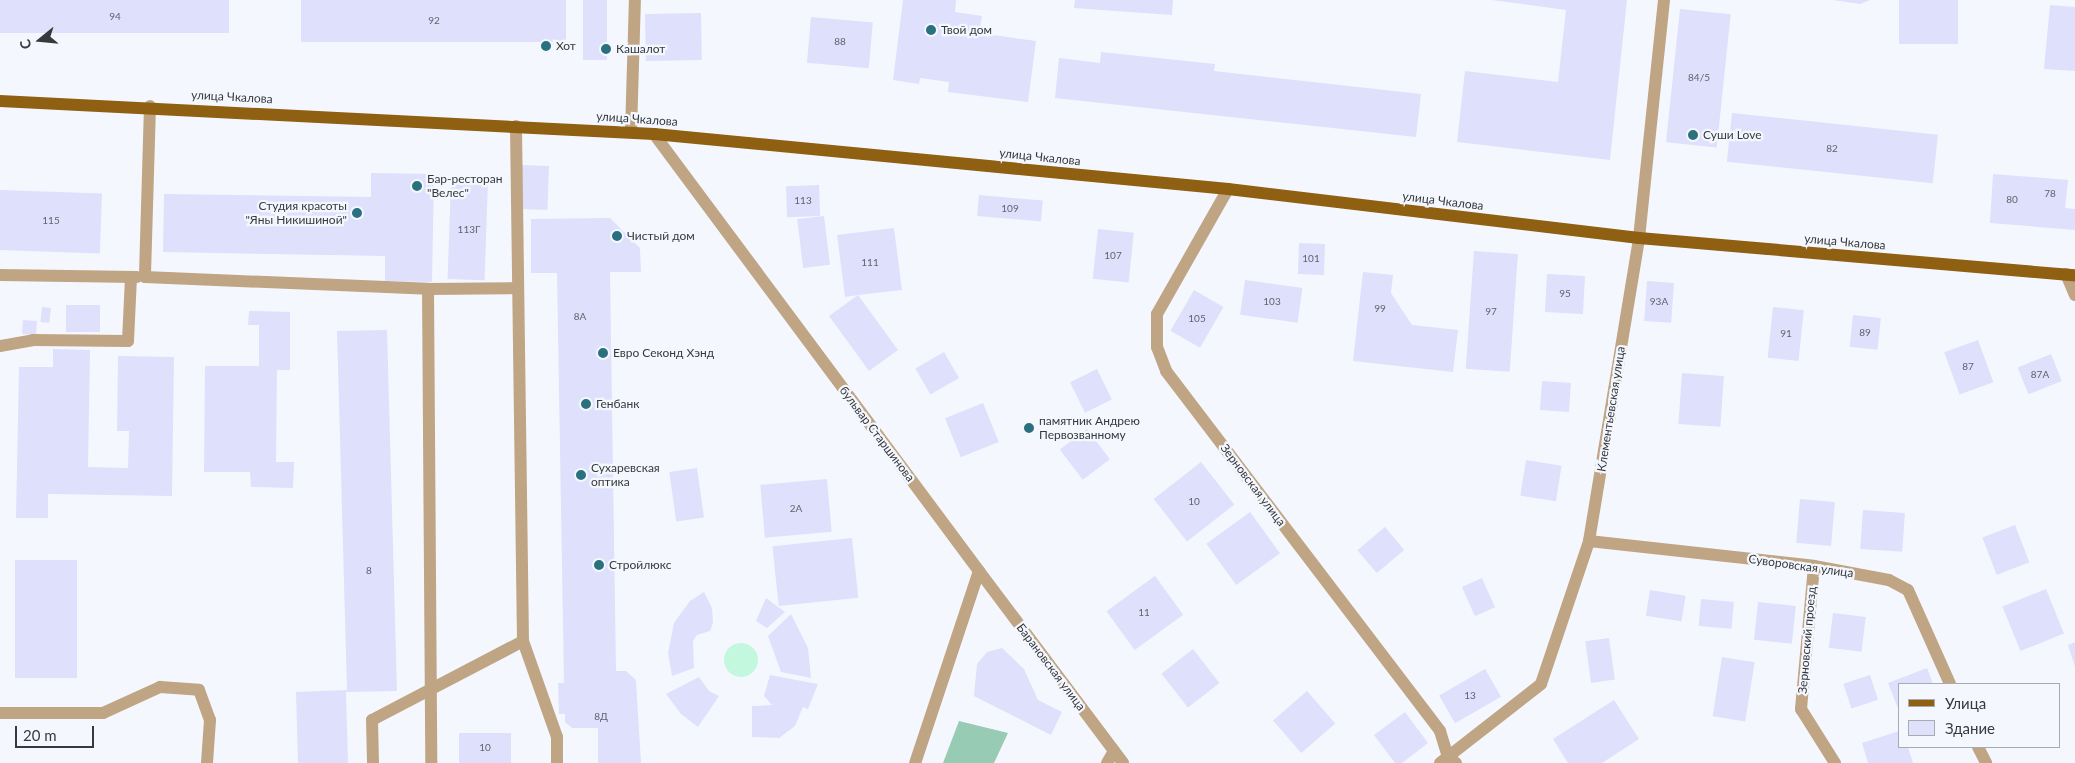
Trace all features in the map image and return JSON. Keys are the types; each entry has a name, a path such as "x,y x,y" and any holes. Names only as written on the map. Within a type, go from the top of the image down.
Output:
{"main road":[{"name":"улица Чкалова","path":"0,101 150,106 631,132 1228,189 1639,238 2071,275"}],"street":[{"path":"631,132 635,0"},
{"name":"Клементьевская улица","path":"1448,761 1541,684 1589,541 1639,238 1664,0"},
{"path":"145,277 150,106"},
{"path":"516,126 523,640 557,737 557,763"},
{"name":"бульвар Старшинова","path":"654,134 978,571"},
{"name":"Зерновская улица","path":"1228,189 1157,314 1157,347 1166,371 1440,731 1448,761"},
{"path":"0,275 145,277 428,289 518,288"},
{"path":"2071,275 2075,295"},
{"path":"0,346 33,340 128,341 131,277"},
{"path":"428,289 431,763"},
{"name":"Суворовская улица","path":"1589,541 1814,566 1889,580 1908,590 1950,683"},
{"name":"Зерновский проезд","path":"1814,566 1801,710 1835,763"},
{"path":"915,763 978,571"},
{"name":"Барановская улица","path":"978,571 1123,763"},
{"path":"373,763 372,720 523,640"},
{"path":"0,713 103,713 160,686 199,690 210,720 207,763"},
{"path":"1978,748 1986,763"},
{"path":"1107,763 1114,751"}],"green space":[{"path":"741,643 753,648 758,660 753,672 741,677 729,672 724,660 729,648"},
{"path":"959,721 1008,733 994,763 943,763"}],"building":[{"path":"0,0 229,0 229,33 0,33"},
{"path":"301,0 566,0 566,42 301,42"},
{"path":"583,0 607,0 607,60 583,60"},
{"path":"903,0 956,0 955,12 982,16 979,33 1036,41 1028,102 948,92 949,82 920,78 919,84 893,80"},
{"path":"1075,0 1173,0 1172,15 1074,8"},
{"path":"1492,0 1627,0 1610,160 1457,142 1465,71 1558,82 1566,10"},
{"path":"1833,0 1870,0 1860,4"},
{"path":"1899,0 1958,0 1958,44 1899,44"},
{"path":"2050,5 2075,7 2075,71 2044,69"},
{"path":"1680,9 1731,14 1717,148 1666,142"},
{"path":"701,13 702,60 646,61 645,14"},
{"path":"811,17 873,22 869,68 807,63"},
{"path":"1101,52 1215,64 1214,71 1421,94 1416,137 1055,98 1059,58 1100,63"},
{"path":"1732,113 1938,135 1933,183 1727,162"},
{"path":"521,165 549,166 547,210 519,209"},
{"path":"371,173 434,174 432,282 385,281 385,256 163,252 164,194 371,197"},
{"path":"1993,174 2068,180 2065,208 2075,209 2075,230 1990,223"},
{"path":"451,180 488,181 485,280 448,279"},
{"path":"819,185 820,216 787,217 786,186"},
{"path":"0,190 102,194 100,254 0,250"},
{"path":"979,195 1043,201 1041,221 977,216"},
{"path":"824,216 830,265 803,268 797,219"},
{"path":"610,218 640,248 641,272 610,272 616,671 626,671 636,680 641,763 598,763 598,728 572,728 565,722 565,714 559,714 558,683 564,683 557,273 531,273 531,219"},
{"path":"894,228 902,290 845,297 837,235"},
{"path":"1098,229 1134,233 1129,282 1093,279"},
{"path":"1299,243 1325,244 1324,275 1298,274"},
{"path":"1474,251 1518,254 1510,372 1466,369"},
{"path":"1363,272 1393,275 1391,293 1412,325 1458,330 1453,372 1353,361"},
{"path":"1547,274 1585,276 1583,314 1545,312"},
{"path":"1245,280 1302,288 1298,323 1240,315"},
{"path":"1647,281 1674,283 1671,323 1644,321"},
{"path":"1194,290 1223,307 1200,348 1170,331"},
{"path":"858,295 898,350 869,371 829,316"},
{"path":"66,305 100,305 100,332 66,332"},
{"path":"42,307 51,308 49,323 40,322"},
{"path":"1773,307 1804,310 1798,361 1768,358"},
{"path":"249,311 290,312 290,370 277,370 276,462 294,462 293,488 251,487 250,472 204,472 205,366 259,366 259,325 248,325"},
{"path":"1853,315 1881,318 1878,350 1850,347"},
{"path":"23,320 37,321 36,335 22,334"},
{"path":"387,330 397,691 346,692 348,763 298,763 296,692 347,690 337,331"},
{"path":"1978,340 1993,382 1960,395 1944,352"},
{"path":"53,349 90,350 88,467 128,468 129,431 117,431 118,356 174,357 172,496 48,494 48,518 16,518 19,367 53,367"},
{"path":"944,352 959,378 930,394 915,369"},
{"path":"2051,354 2062,381 2028,394 2018,367"},
{"path":"1097,369 1112,400 1085,413 1070,382"},
{"path":"1682,373 1724,376 1720,427 1678,424"},
{"path":"1542,381 1571,383 1569,412 1540,410"},
{"path":"983,403 999,442 961,457 945,418"},
{"path":"1087,429 1110,459 1083,480 1060,449"},
{"path":"1526,460 1562,466 1556,501 1520,496"},
{"path":"1201,462 1234,505 1187,541 1154,499"},
{"path":"697,468 704,518 676,521 669,472"},
{"path":"827,479 832,532 765,538 760,485"},
{"path":"1800,499 1835,502 1831,546 1796,543"},
{"path":"1863,510 1905,513 1902,552 1860,549"},
{"path":"1250,512 1280,553 1236,585 1206,544"},
{"path":"2015,525 2029,562 1997,575 1982,538"},
{"path":"1385,527 1404,550 1377,573 1357,550"},
{"path":"852,538 858,598 779,606 772,546"},
{"path":"15,560 77,560 77,678 15,678"},
{"path":"1155,576 1183,615 1135,650 1106,611"},
{"path":"1482,578 1495,607 1475,616 1462,587"},
{"path":"2046,589 2064,634 2020,651 2002,607"},
{"path":"1650,590 1686,596 1681,621 1646,616"},
{"path":"704,592 712,608 713,623 710,631 697,635 693,641 694,668 672,676 668,653 674,623 690,601"},
{"path":"766,598 785,612 767,628 756,621"},
{"path":"1701,599 1734,602 1732,629 1699,626"},
{"path":"1758,602 1796,606 1792,644 1754,640"},
{"path":"1833,613 1866,617 1861,652 1829,648"},
{"path":"791,614 808,648 811,678 781,672 768,636"},
{"path":"1609,638 1615,680 1591,683 1585,641"},
{"path":"2075,642 2075,667 2068,645"},
{"path":"1002,648 1024,669 1038,700 1062,712 1051,735 974,696 977,664 987,652"},
{"path":"1193,649 1219,683 1188,708 1161,674"},
{"path":"1722,657 1755,662 1745,721 1713,716"},
{"path":"1927,668 1933,683 1898,683 1898,708 1888,683"},
{"path":"1485,669 1501,697 1455,723 1439,696"},
{"path":"770,675 818,684 808,709 803,707 795,726 779,738 752,737 752,706 772,705 764,696"},
{"path":"1870,675 1878,700 1851,708 1843,684"},
{"path":"699,677 709,691 719,696 698,727 681,714 666,694"},
{"path":"1307,691 1335,723 1301,753 1273,721"},
{"path":"1614,700 1639,739 1602,763 1568,763 1553,739"},
{"path":"1405,712 1428,743 1402,763 1395,763 1374,735"},
{"path":"1898,731 1898,748 1908,748 1913,763 1868,763 1862,743"},
{"path":"459,733 511,733 511,763 459,763"}],"place":[{"name":"Твой дом","path":"931,30"},
{"name":"Хот","path":"546,46"},
{"name":"Кашалот","path":"606,49"},
{"name":"Суши Love","path":"1693,135"},
{"name":"Бар-ресторан \"Велес\"","path":"417,186"},
{"name":"Студия красоты \"Яны Никишиной\"","path":"357,213"},
{"name":"Чистый дом","path":"617,236"},
{"name":"Евро Секонд Хэнд","path":"603,353"},
{"name":"Генбанк","path":"586,404"},
{"name":"памятник Андрею Первозванному","path":"1029,428"},
{"name":"Сухаревская оптика","path":"581,475"},
{"name":"Стройлюкс","path":"599,565"}]}
